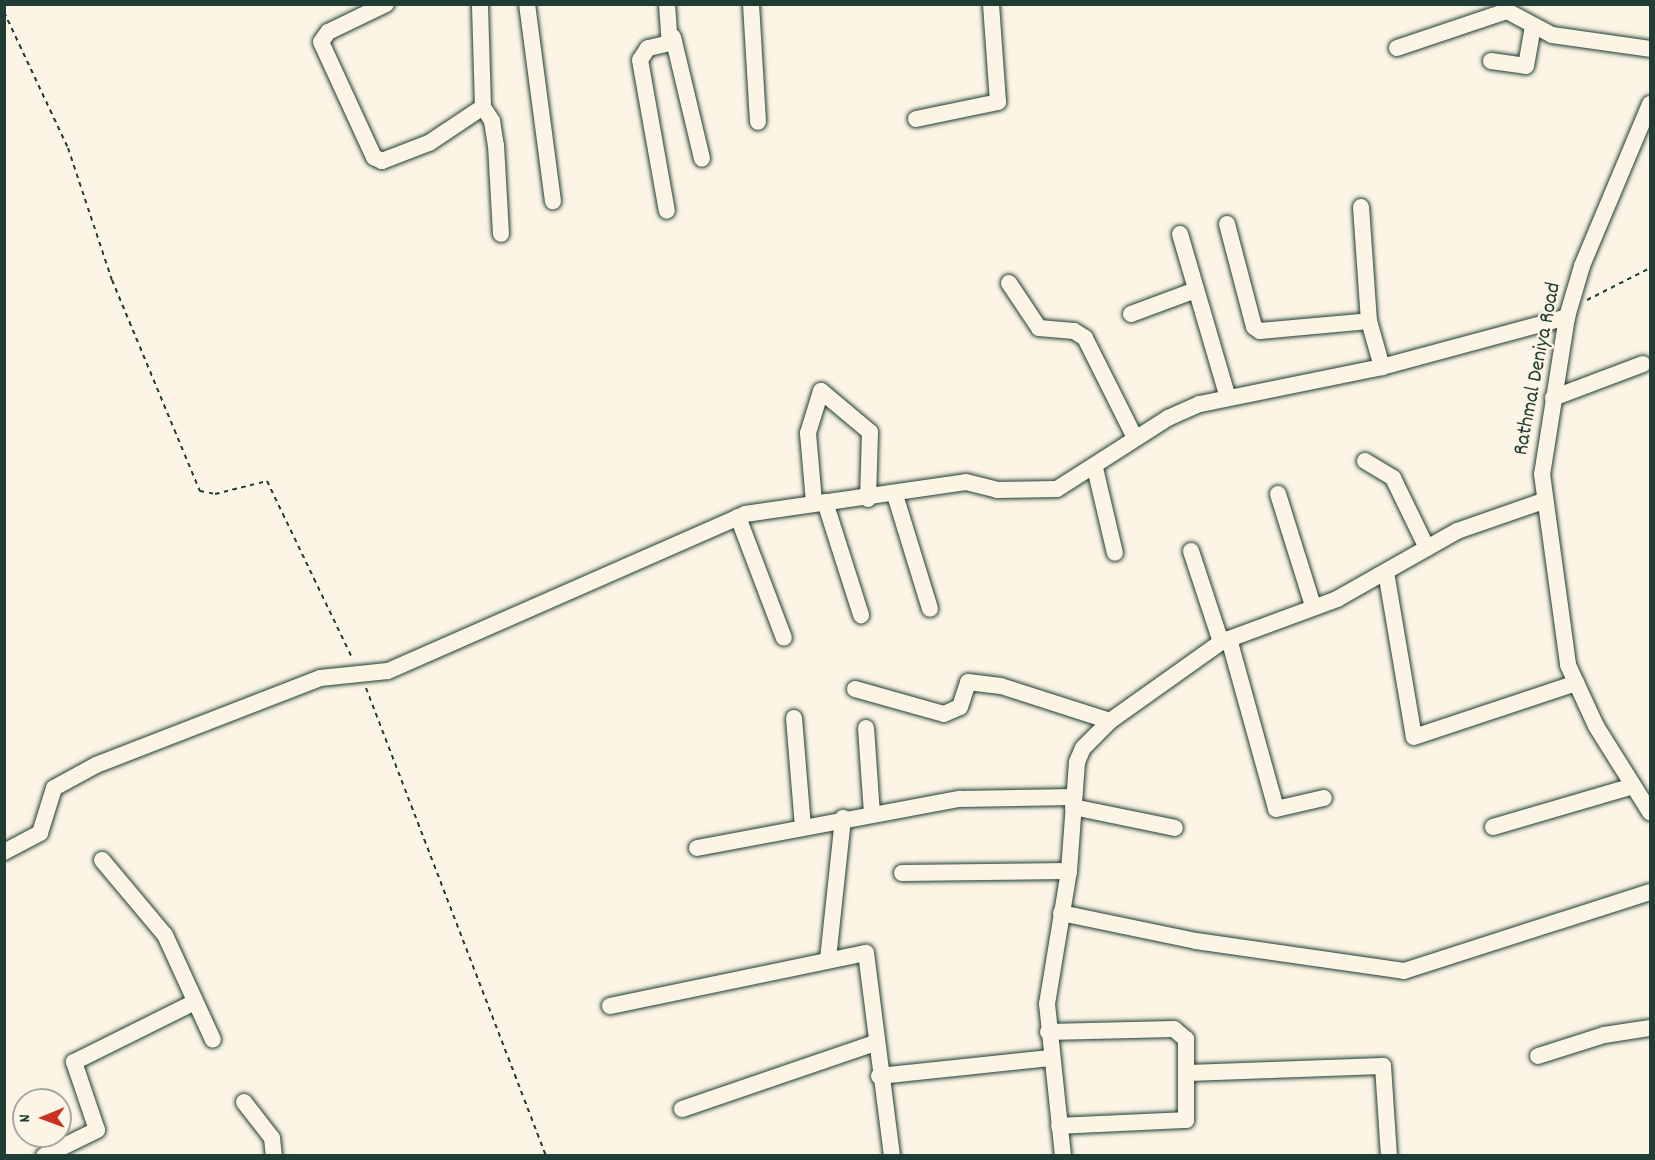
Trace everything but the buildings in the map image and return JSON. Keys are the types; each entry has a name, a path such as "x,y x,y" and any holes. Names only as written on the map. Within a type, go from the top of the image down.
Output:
{"street":[{"path":"386,4 328,32 321,42 376,160 429,143 483,107"},
{"path":"480,4 483,107 492,121 496,145 501,234"},
{"path":"527,4 553,201"},
{"path":"667,4 702,159"},
{"path":"751,4 758,122"},
{"path":"916,119 998,102 991,4"},
{"path":"1397,48 1507,11 1533,27 1587,43 1650,49"},
{"path":"1491,61 1526,66 1533,27"},
{"path":"667,211 640,60 643,52 673,37"},
{"name":"Rathmal Deniya Road","path":"1650,104 1569,311 1543,449 1543,501 1560,633 1576,683 1633,786 1650,812"},
{"path":"1361,207 1369,321 1382,367"},
{"path":"1227,224 1254,327 1260,332 1369,321"},
{"path":"1180,234 1228,398"},
{"path":"1009,283 1039,328 1074,331 1085,338 1135,438"},
{"path":"1131,314 1196,290"},
{"path":"4,852 40,833 54,788 62,780 181,728 320,678 388,672 738,517 819,502 868,499 966,482 997,490 1057,489 1095,468 1135,438 1179,412 1228,398 1382,367 1569,311"},
{"path":"1553,398 1643,364"},
{"path":"861,615 819,502 808,433 821,391 870,432 868,499"},
{"path":"1365,461 1393,478 1427,548"},
{"path":"1095,468 1115,553"},
{"path":"1278,494 1313,606"},
{"path":"895,495 930,609"},
{"path":"1063,1155 1050,1058 1048,993 1069,871 1073,802 1083,748 1110,721 1225,640 1313,606 1386,572 1457,531 1543,501"},
{"path":"738,517 784,638"},
{"path":"1191,551 1225,640 1276,809 1324,798"},
{"path":"1386,572 1414,737 1576,683"},
{"path":"855,688 944,714 960,707 968,682 1001,686 1110,721"},
{"path":"794,718 803,828"},
{"path":"866,728 872,814"},
{"path":"1493,827 1633,786"},
{"path":"697,848 843,818 960,799 1073,802 1175,828"},
{"path":"828,959 843,818"},
{"path":"102,860 165,935 213,1040"},
{"path":"902,873 1069,871"},
{"path":"1060,914 1196,940 1404,971 1650,892"},
{"path":"610,1006 859,951 870,960 875,1043 892,1155"},
{"path":"44,1155 97,1130 74,1062 195,1002"},
{"path":"1538,1056 1650,1028"},
{"path":"1048,1032 1174,1029 1186,1039 1188,1073 1186,1120 1059,1126"},
{"path":"682,1108 875,1043"},
{"path":"879,1076 1050,1058"},
{"path":"1188,1073 1383,1066 1389,1155"},
{"path":"244,1102 272,1138 274,1155"}],"path":[{"path":"4,12 68,148 112,280 200,491 215,494 267,480 360,675 546,1155"},
{"path":"1569,311 1650,268"}]}
